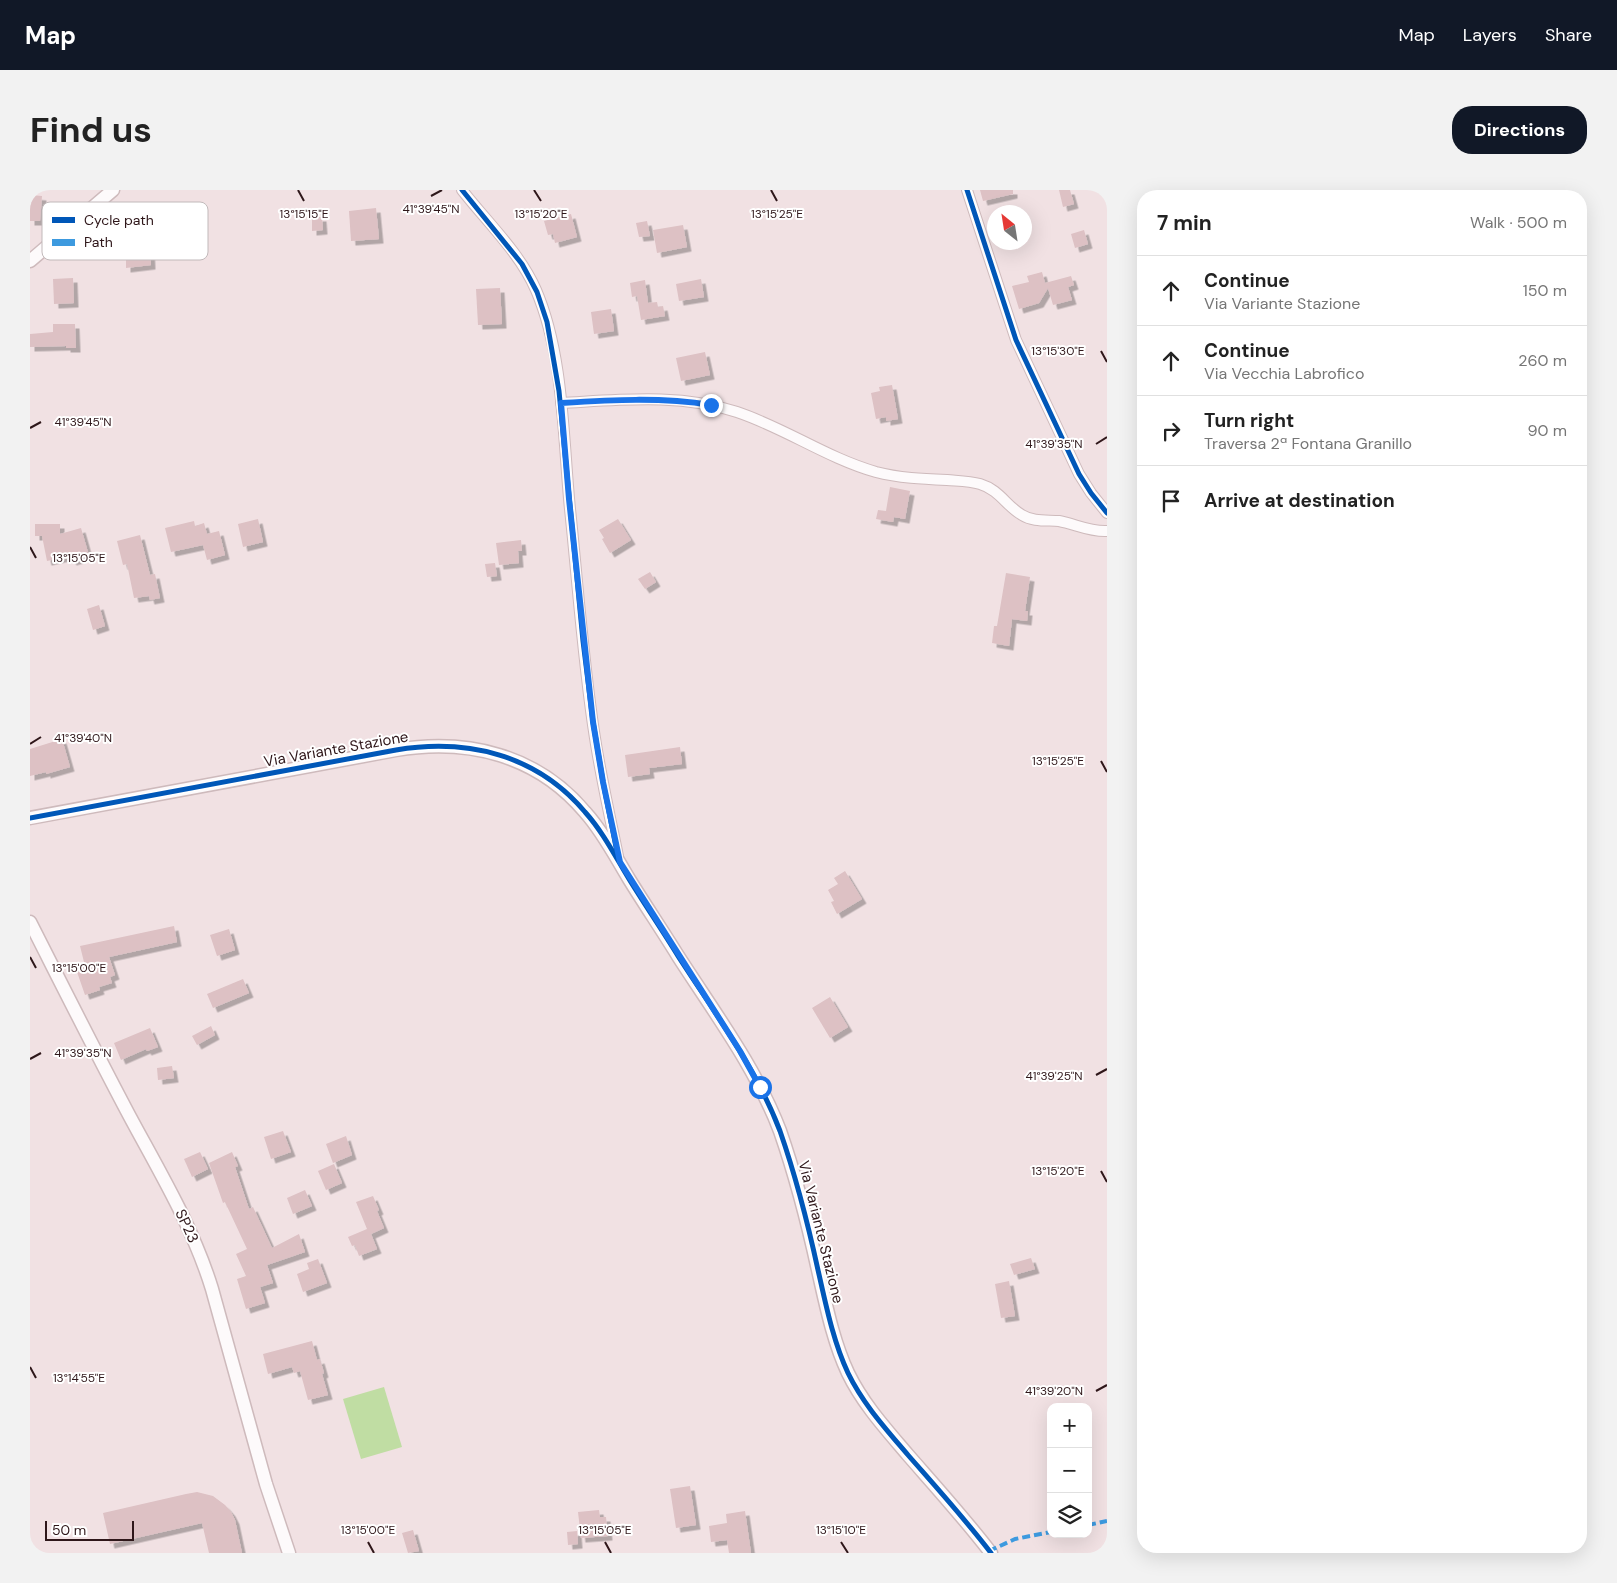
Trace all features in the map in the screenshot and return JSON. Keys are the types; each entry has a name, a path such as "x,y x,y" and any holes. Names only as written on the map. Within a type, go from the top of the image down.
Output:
{"street":[{"path":"99,202 113,190"},
{"path":"462,190 522,264 543,307 549,329 561,403 581,622 594,729 620,862"},
{"path":"967,190 1016,340 1079,474 1107,513"},
{"path":"30,261 42,251"},
{"path":"561,403 627,399 658,400 719,407 756,419 870,470 901,477 979,484 997,492 1016,511 1025,517 1036,520 1059,521 1093,530 1107,531"},
{"name":"Via Variante Stazione","path":"30,818 396,750 428,746 455,746 479,749 502,755 530,768 553,782 586,812 602,833 742,1056 769,1105 785,1145 800,1195 836,1342 853,1382 879,1420 991,1553"},
{"name":"SP23","path":"30,922 179,1209 200,1255 212,1289 270,1500 289,1553"}],"green space":[{"path":"384,1387 402,1447 361,1459 343,1399"}],"building":[{"path":"980,190 1013,190 1013,194 983,201"},
{"path":"1059,190 1070,190 1074,204 1063,207"},
{"path":"30,195 42,196 40,221 30,221"},
{"path":"376,208 379,239 351,241 349,211"},
{"path":"571,214 577,237 555,243 553,234 548,235 544,221"},
{"path":"312,217 322,217 323,230 312,231"},
{"path":"647,221 650,236 639,237 636,223"},
{"path":"683,225 687,247 657,253 653,230"},
{"path":"1084,230 1088,244 1075,248 1071,234"},
{"path":"126,260 151,260 151,265 126,268"},
{"path":"1042,272 1045,283 1071,276 1074,285 1068,287 1072,300 1053,305 1048,288 1039,303 1019,309 1012,286 1029,282 1027,276"},
{"path":"73,278 74,303 54,304 53,279"},
{"path":"701,279 704,297 679,301 676,284"},
{"path":"645,280 648,303 657,302 658,307 663,306 665,316 641,320 637,296 632,297 630,283"},
{"path":"500,288 502,324 478,325 476,289"},
{"path":"611,309 614,331 594,334 591,312"},
{"path":"53,324 75,324 76,348 66,348 66,346 30,347 30,334 53,332"},
{"path":"705,352 710,375 681,381 676,358"},
{"path":"892,385 898,419 886,421 886,417 876,419 871,393 880,391 879,387"},
{"path":"890,487 910,491 905,519 894,517 893,522 876,519 878,510 886,511"},
{"path":"258,519 263,542 243,547 238,524"},
{"path":"618,519 631,540 610,553 599,530"},
{"path":"194,521 195,526 204,523 207,534 219,531 225,555 207,560 203,545 171,552 165,528"},
{"path":"35,524 60,524 60,534 81,528 89,556 72,561 70,556 47,561 42,536 35,536"},
{"path":"140,535 150,575 155,574 160,598 150,600 149,596 134,598 127,564 123,565 117,541"},
{"path":"521,540 522,551 518,551 519,563 499,565 496,543"},
{"path":"495,563 497,576 487,577 485,564"},
{"path":"650,572 656,582 645,589 638,579"},
{"path":"1006,573 1030,577 1025,611 1028,611 1027,621 1012,619 1009,646 992,643 994,626 997,626"},
{"path":"99,605 105,626 93,630 87,609"},
{"path":"62,739 70,767 46,774 46,772 30,776 30,749"},
{"path":"680,747 682,764 649,768 650,774 628,777 625,755"},
{"path":"845,871 862,899 837,914 831,902 834,901 828,890 838,884 834,878"},
{"path":"174,926 177,942 109,957 115,975 110,977 112,983 99,987 100,990 85,995 76,969 85,966 80,946"},
{"path":"229,929 235,950 217,956 210,935"},
{"path":"243,979 249,993 213,1008 207,994"},
{"path":"830,997 848,1027 830,1038 812,1008"},
{"path":"211,1026 215,1035 197,1045 192,1036"},
{"path":"150,1028 158,1047 147,1051 146,1049 121,1060 114,1043"},
{"path":"172,1066 174,1078 158,1080 157,1068"},
{"path":"283,1131 291,1152 271,1159 264,1137"},
{"path":"346,1136 352,1155 333,1163 326,1144"},
{"path":"200,1152 208,1169 192,1177 184,1159"},
{"path":"232,1152 238,1166 235,1167 249,1209 253,1207 272,1248 299,1234 305,1252 267,1265 273,1283 260,1287 265,1303 246,1309 237,1279 246,1276 236,1254 247,1249 225,1202 223,1203 209,1163"},
{"path":"334,1164 342,1183 326,1190 318,1171"},
{"path":"305,1190 312,1206 293,1214 287,1198"},
{"path":"373,1196 384,1228 371,1234 377,1249 359,1256 355,1245 352,1246 348,1237 367,1229 356,1202"},
{"path":"1031,1258 1035,1269 1014,1275 1010,1264"},
{"path":"318,1259 327,1283 303,1292 297,1274 309,1269 307,1263"},
{"path":"1009,1281 1015,1316 1001,1318 995,1284"},
{"path":"312,1341 317,1360 320,1359 328,1395 308,1400 300,1371 294,1373 292,1367 268,1374 263,1354"},
{"path":"690,1486 696,1525 676,1528 670,1489"},
{"path":"197,1492 213,1496 231,1512 235,1520 242,1553 209,1553 202,1523 110,1544 103,1513"},
{"path":"599,1510 600,1517 606,1517 608,1536 581,1538 578,1512"},
{"path":"745,1511 751,1553 729,1553 727,1540 711,1542 709,1526 727,1523 726,1514"},
{"path":"413,1530 419,1551 408,1553 402,1533"},
{"path":"577,1531 578,1544 568,1545 567,1532"}],"marked path":[{"path":"1092,1524 1107,1521"},
{"path":"989,1551 1015,1539 1047,1533"}],"cycle path":[{"path":"462,190 522,264 537,292 547,322 559,391 583,641 593,722 617,852"},
{"path":"967,190 1016,340 1079,474 1107,513"},
{"path":"30,818 396,750 423,747 475,749 500,755 523,764 566,792 598,828 734,1041 759,1085 786,1148 806,1218 834,1336 854,1384 883,1426 961,1515 991,1553"}],"route":[{"path":"711,405 674,400 640,399 561,403 583,641 593,722 597,751 620,862 641,898 740,1051 760,1087"}]}
